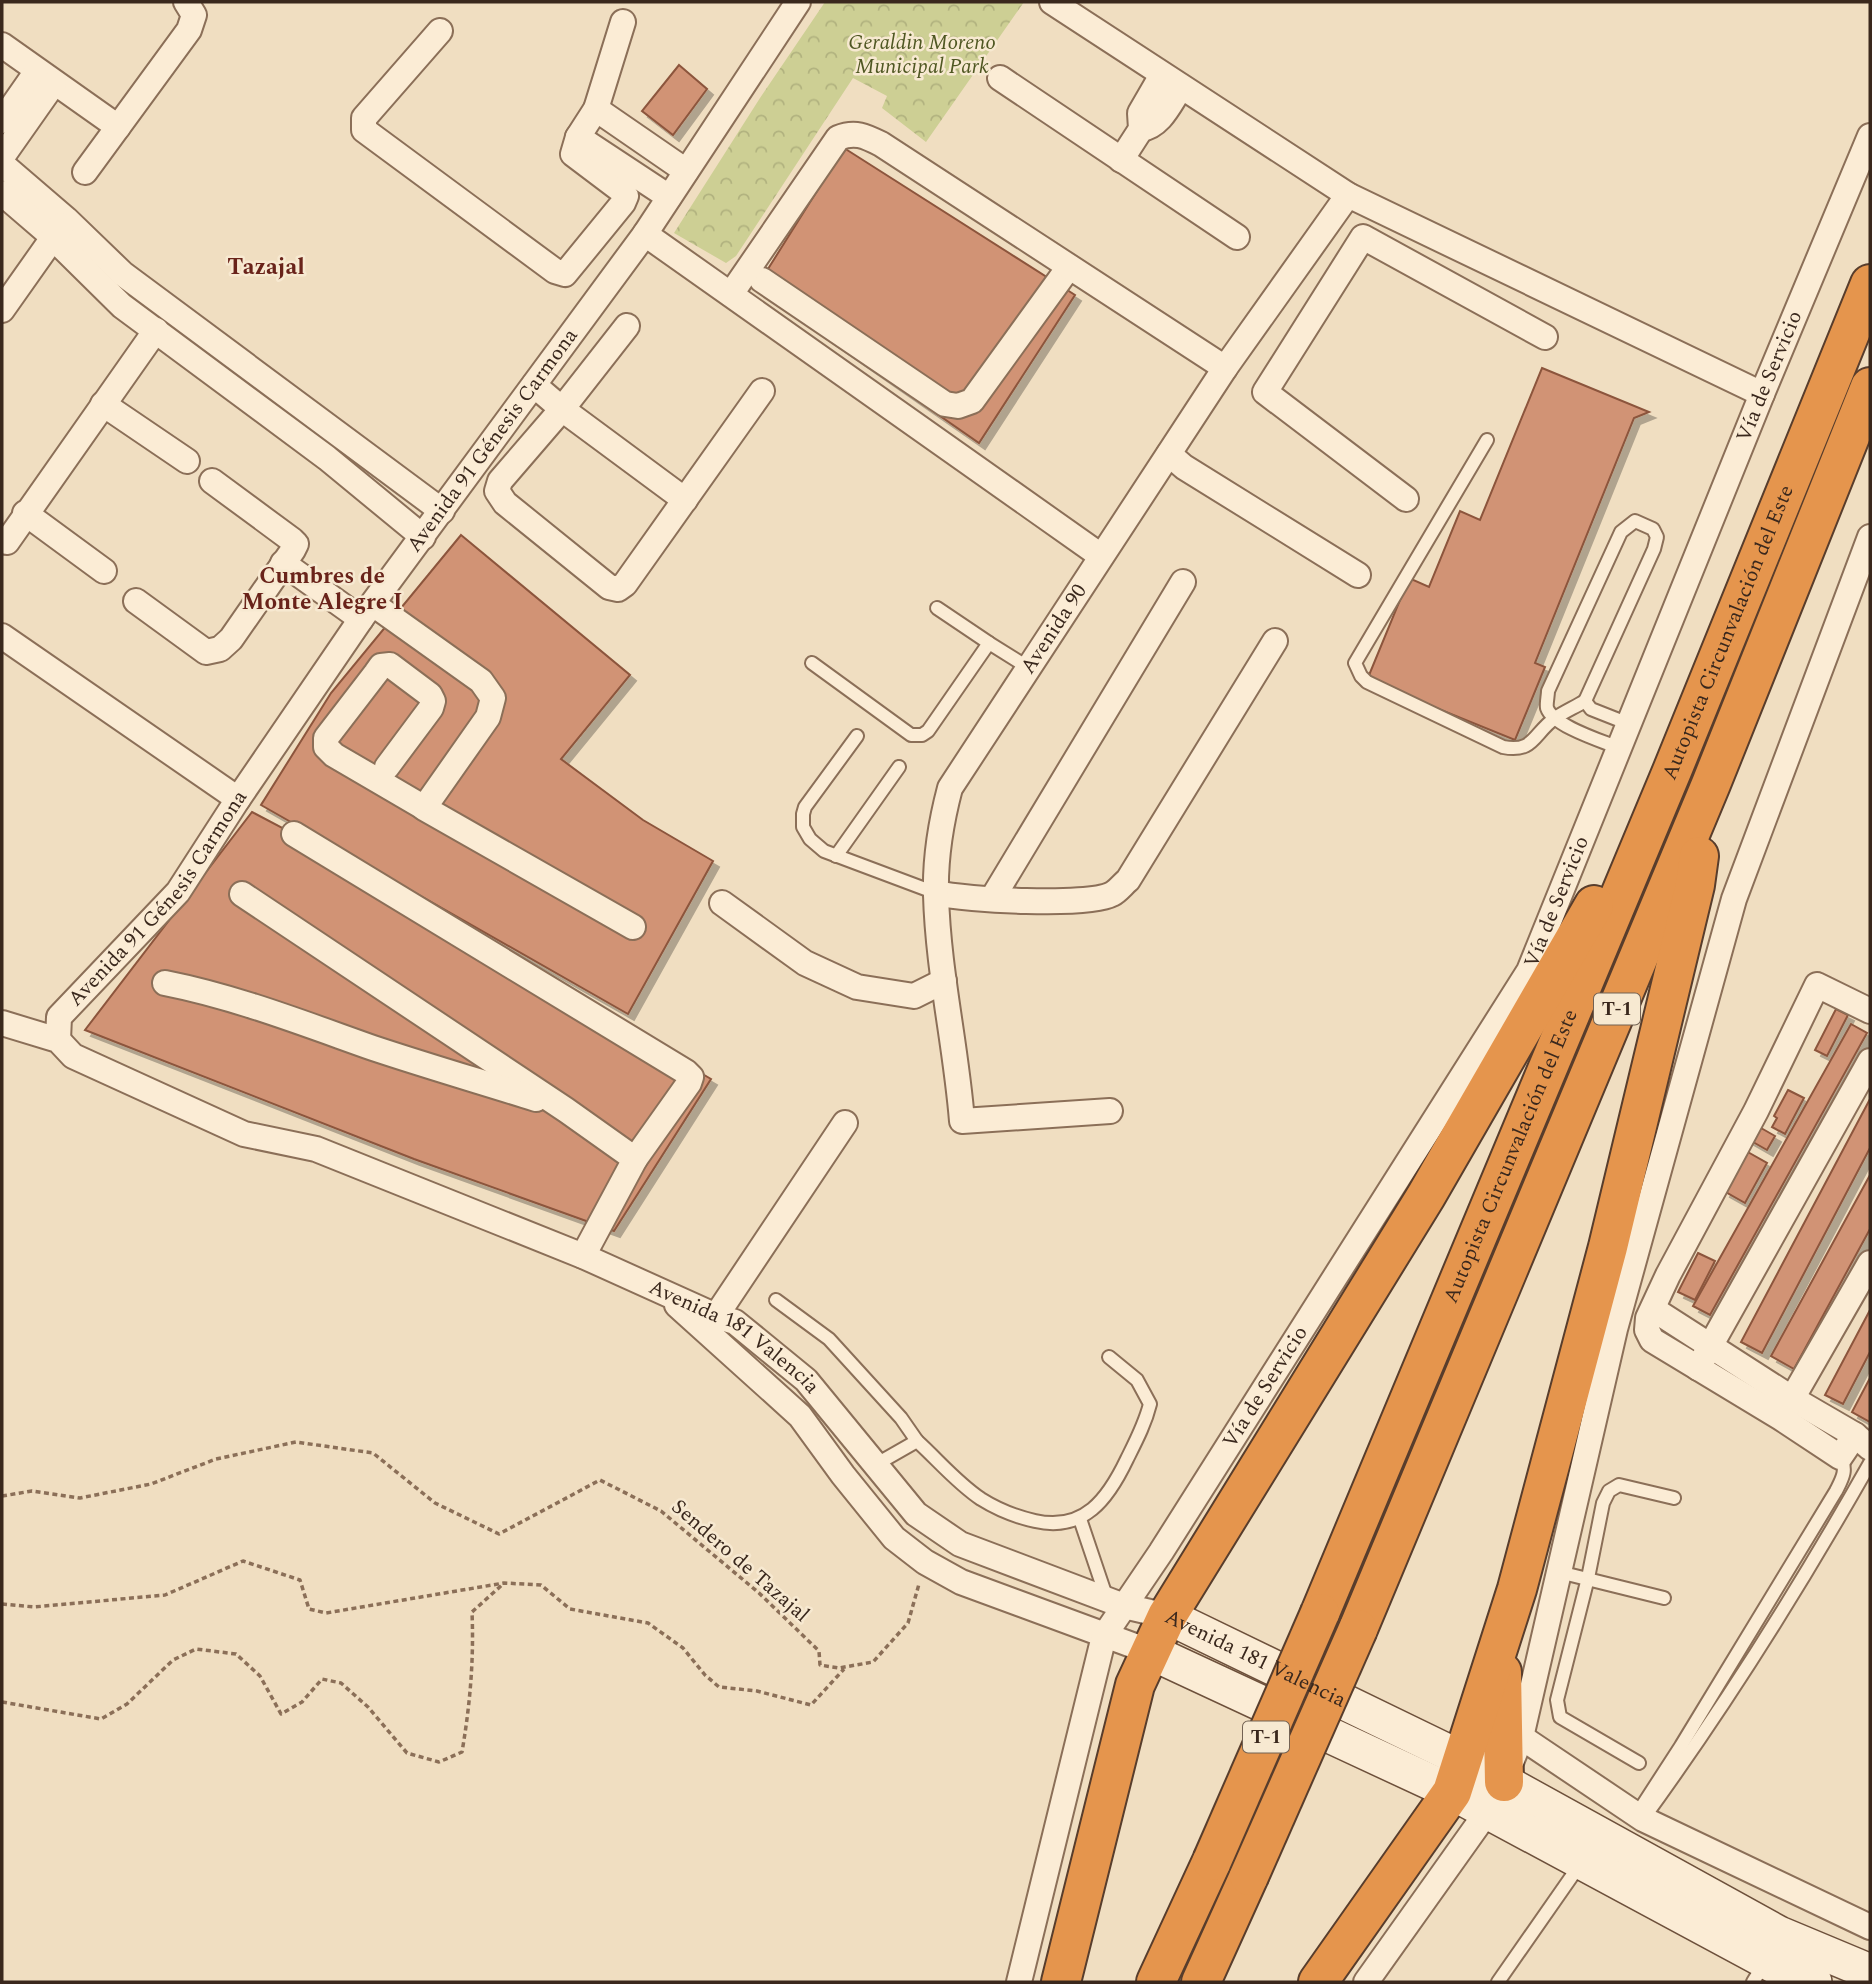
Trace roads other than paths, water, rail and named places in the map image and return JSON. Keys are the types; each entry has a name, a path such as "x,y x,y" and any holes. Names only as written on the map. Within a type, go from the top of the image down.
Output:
{"highway":[{"name":"Autopista Circunvalación del Este","path":"1156,1982 1320,1613 1672,771 1870,284"},
{"name":"Autopista Circunvalación del Este","path":"1201,1982 1358,1629 1711,784 1870,387"},
{"path":"1061,1982 1135,1685 1167,1616 1426,1196 1672,771"},
{"path":"1318,1982 1457,1776 1517,1589 1611,1234 1695,885 1711,784"},
{"path":"1495,1797 1503,1632"}],"street":[{"path":"85,173 189,30 194,15 186,2"},
{"name":"Avenida 91 Génesis Carmona","path":"58,1040 60,1017 178,892 238,799 367,611 645,234 798,2"},
{"path":"1052,2 1348,195 1762,394"},
{"path":"439,31 364,118 364,130 555,271 565,274 623,204 626,196 573,154 578,137 596,108 623,22"},
{"path":"2,46 118,127"},
{"path":"2,121 46,77"},
{"path":"2,157 46,77"},
{"path":"1000,78 1237,237"},
{"path":"1121,160 1141,130 1157,122 1171,81"},
{"path":"596,108 686,171"},
{"path":"731,294 838,138 861,134 1225,368"},
{"name":"Vía de Servicio","path":"1019,1982 1104,1636 1115,1602 1161,1552 1529,971 1762,394 1870,136"},
{"path":"578,137 669,197"},
{"path":"2,164 59,229 103,290 327,458 423,537"},
{"path":"2,193 123,274 442,511"},
{"name":"Avenida 90","path":"1110,1111 962,1121 936,894 942,818 950,788 1101,556 1225,368 1348,195"},
{"path":"1380,246 1395,217"},
{"path":"3,306 59,229"},
{"path":"645,234 1101,556"},
{"path":"1406,499 1265,392 1363,237 1545,337"},
{"path":"762,280 945,404 958,406 972,401 1069,267"},
{"path":"627,326 562,409 500,481 497,491 505,503 608,586 618,589 625,584 762,391"},
{"path":"7,542 156,330"},
{"path":"534,385 562,409 685,500"},
{"path":"103,404 187,461"},
{"path":"1168,454 1184,467 1358,575"},
{"path":"136,601 206,652 220,649 231,639 296,544 212,481"},
{"path":"25,513 103,571"},
{"path":"1366,1982 1495,1797 1521,1737 1615,1329 1734,899 1870,537"},
{"path":"283,563 481,681 493,698 488,717 424,808 633,927"},
{"path":"992,900 1183,582"},
{"path":"2,636 238,799"},
{"path":"936,894 992,900 1094,900 1114,894 1128,880 1275,642"},
{"path":"387,767 431,708 433,701 430,695 390,665 381,666 326,738 326,747 334,755 423,807"},
{"path":"295,834 691,1077 635,1159 583,1256"},
{"path":"242,894 635,1159"},
{"path":"722,903 805,963 857,987 914,996 944,981"},
{"path":"165,983 196,989 269,1012 566,1110"},
{"path":"1863,1441 1699,1368 1652,1340 1647,1330 1648,1318 1668,1275 1756,1111 1817,985 1870,1011"},
{"path":"2,1023 58,1040 74,1056 244,1134 316,1149 583,1256 663,1293"},
{"path":"1699,1368 1870,1061"},
{"path":"716,1316 845,1123"},
{"path":"1787,1408 1870,1263"},
{"name":"Avenida 181 Valencia","path":"663,1293 800,1416 894,1538 925,1562 961,1582 1151,1652 1457,1776"},
{"name":"Avenida 181 Valencia","path":"663,1293 735,1322 806,1380 916,1514 943,1535 960,1544 1115,1602 1167,1616 1495,1797 1779,1934 1870,1972"},
{"path":"1653,1309 1712,1347 1787,1408 1840,1457 1863,1441"},
{"path":"925,1562 943,1535"},
{"path":"1521,1737 1640,1816 1870,1927"},
{"name":"Avenida 181 Valencia","path":"1495,1797 1581,1862 1759,1971 1814,1982"}],"lane":[{"path":"1487,440 1355,663 1367,682 1503,747 1518,750 1531,743 1555,718 1585,701 1654,549 1657,537 1653,529 1635,521 1621,532 1548,691 1547,708 1555,718 1570,728 1619,748"},
{"path":"937,608 1029,668"},
{"path":"812,663 911,735 922,735 928,731 989,643"},
{"path":"1585,701 1591,709 1629,724"},
{"path":"857,736 805,807 803,827 810,839 824,851 936,894"},
{"path":"836,856 899,767"},
{"path":"776,1300 829,1339 901,1418 917,1441 964,1486 982,1500 1020,1518 1053,1525 1080,1520 1104,1499 1123,1468 1146,1420 1150,1404 1136,1380 1109,1357"},
{"path":"875,1465 917,1441"},
{"path":"1640,1816 1836,1491 1845,1473 1840,1457"},
{"path":"1640,1816 1693,1752 1833,1530 1870,1463"},
{"path":"1639,1763 1560,1717 1557,1700 1588,1578 1603,1503 1609,1491 1619,1485 1674,1497"},
{"path":"1080,1520 1115,1602"},
{"path":"1559,1572 1664,1598"},
{"path":"1499,1982 1581,1862"}],"district":[{"name":"Tazajal","path":"266,267"},
{"name":"Cumbres de Monte Alegre I","path":"322,589"}],"park label":[{"name":"Geraldin Moreno Municipal Park","path":"922,55"}]}
